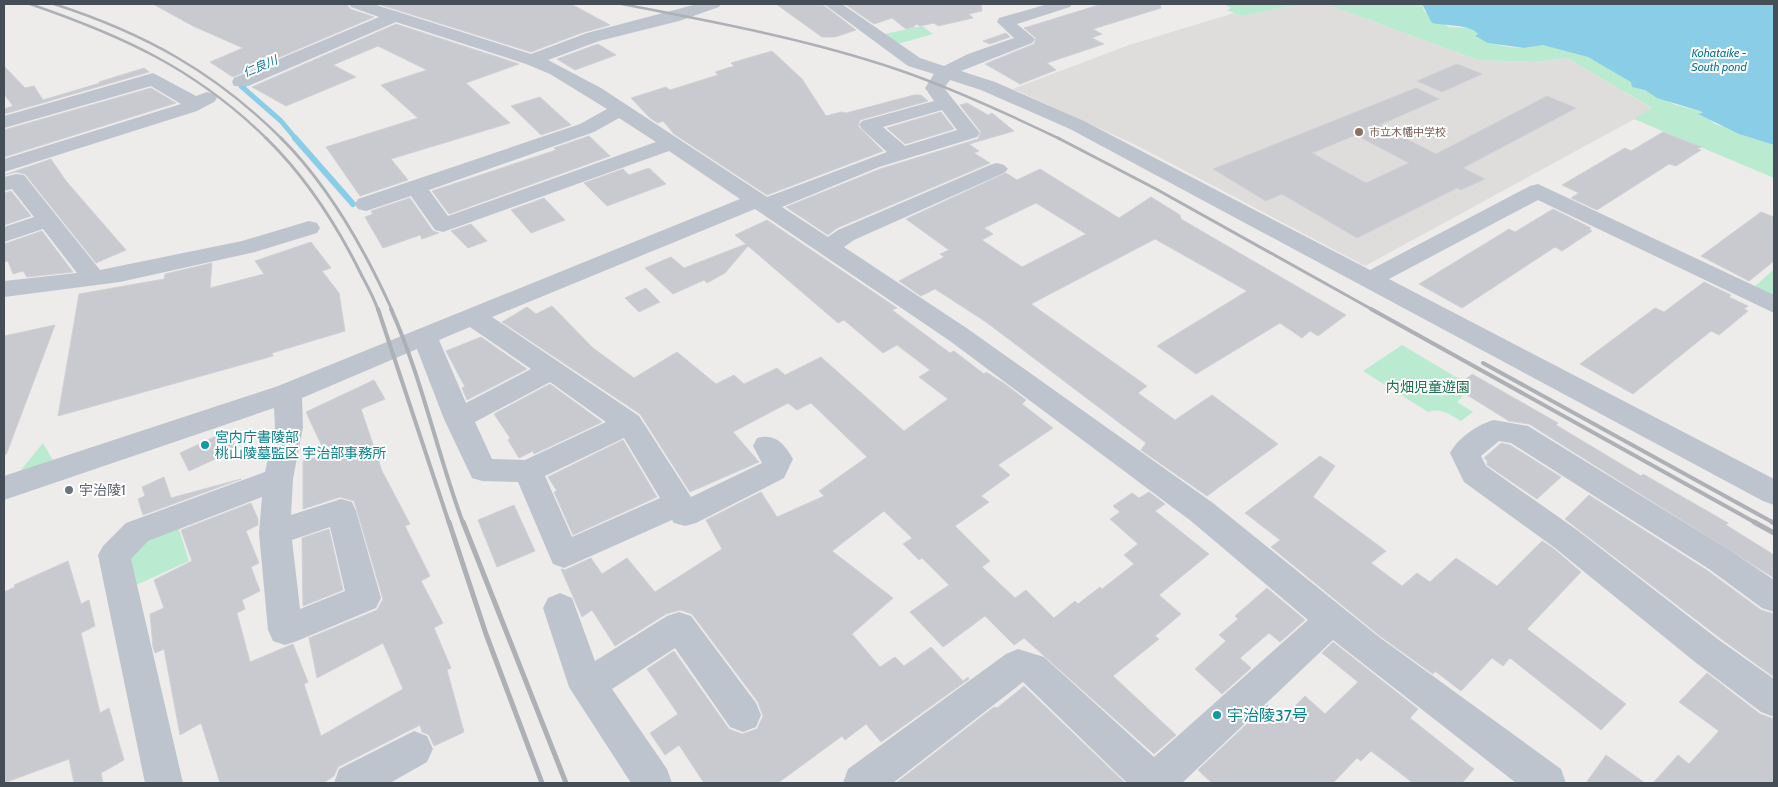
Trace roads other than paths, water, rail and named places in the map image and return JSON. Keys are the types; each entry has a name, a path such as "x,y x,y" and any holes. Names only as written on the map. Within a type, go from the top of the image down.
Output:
{"street":[{"path":"357,4 532,60 556,70 594,92 960,336 1202,512 1332,619 1547,783"},
{"path":"532,60 593,37 673,17 713,4"},
{"path":"832,4 910,59 988,86 1077,125 1774,493"},
{"path":"4,488 288,393 472,316 760,203 872,163 970,133 934,88 946,72 957,65 1026,39 1005,22 1064,4"},
{"path":"241,82 399,17"},
{"path":"4,166 48,154 201,101 154,79 5,120"},
{"path":"901,154 869,125 946,103"},
{"path":"366,204 587,128 619,110"},
{"path":"416,187 443,225 671,144"},
{"path":"517,153 562,182"},
{"path":"827,248 846,235 997,169"},
{"path":"4,185 16,180 94,278"},
{"path":"1371,279 1538,191 1774,304"},
{"path":"4,236 47,220"},
{"path":"7,286 120,275 247,247 309,228"},
{"path":"472,316 629,423 685,514 774,470 778,459 767,446"},
{"path":"425,337 458,419 482,470 528,471 629,423"},
{"path":"458,419 552,370"},
{"path":"275,533 278,479 289,427 288,393"},
{"path":"1774,598 1720,560 1518,433 1494,430 1465,453 1475,474 1566,539 1707,651 1774,700"},
{"path":"528,471 564,555 678,503"},
{"path":"164,783 114,555 137,532 278,479"},
{"path":"560,608 582,676 653,783"},
{"path":"862,783 1018,666 1032,668 1154,783 1220,725 1332,619"},
{"path":"588,685 679,627 742,715"},
{"path":"353,783 414,749"}],"water":[{"name":"Kohataike - South pond","path":"1422,4 1774,4 1774,145 1739,134 1698,114 1703,113 1700,111 1657,98 1645,90 1632,87 1631,82 1588,57 1543,45 1524,48 1488,43 1475,36 1478,34 1469,28 1432,23"}],"waterway":[{"name":"仁良川","path":"251,82 241,86 281,121 296,139"},
{"name":"仁良川","path":"295,138 353,204"}],"railway":[{"path":"30,4 96,29 157,57 213,93 240,114 267,139"},
{"path":"54,4 118,28 177,57 231,94 281,138"},
{"path":"622,4 760,32 862,58 917,76 999,110 1059,139"},
{"path":"281,138 315,176 330,197 370,264 392,310"},
{"path":"267,139 281,153 320,202 342,238 378,310"},
{"path":"1059,139 1156,189 1373,310"},
{"path":"378,309 449,523"},
{"path":"391,309 412,362 463,523"},
{"path":"1371,309 1756,523"},
{"path":"1483,363 1774,523 1772,522"},
{"path":"449,522 486,634 542,783"},
{"path":"463,522 566,783"},
{"path":"1754,522 1774,533"}],"place":[{"name":"市立木幡中学校","path":"1359,132"},
{"name":"宮内庁書陵部 桃山陵墓監区 宇治部事務所","path":"205,445"},
{"name":"宇治陵1","path":"69,490"},
{"name":"宇治陵37号","path":"1217,715"}],"park label":[{"name":"内畑児童遊園","path":"1428,387"}]}
